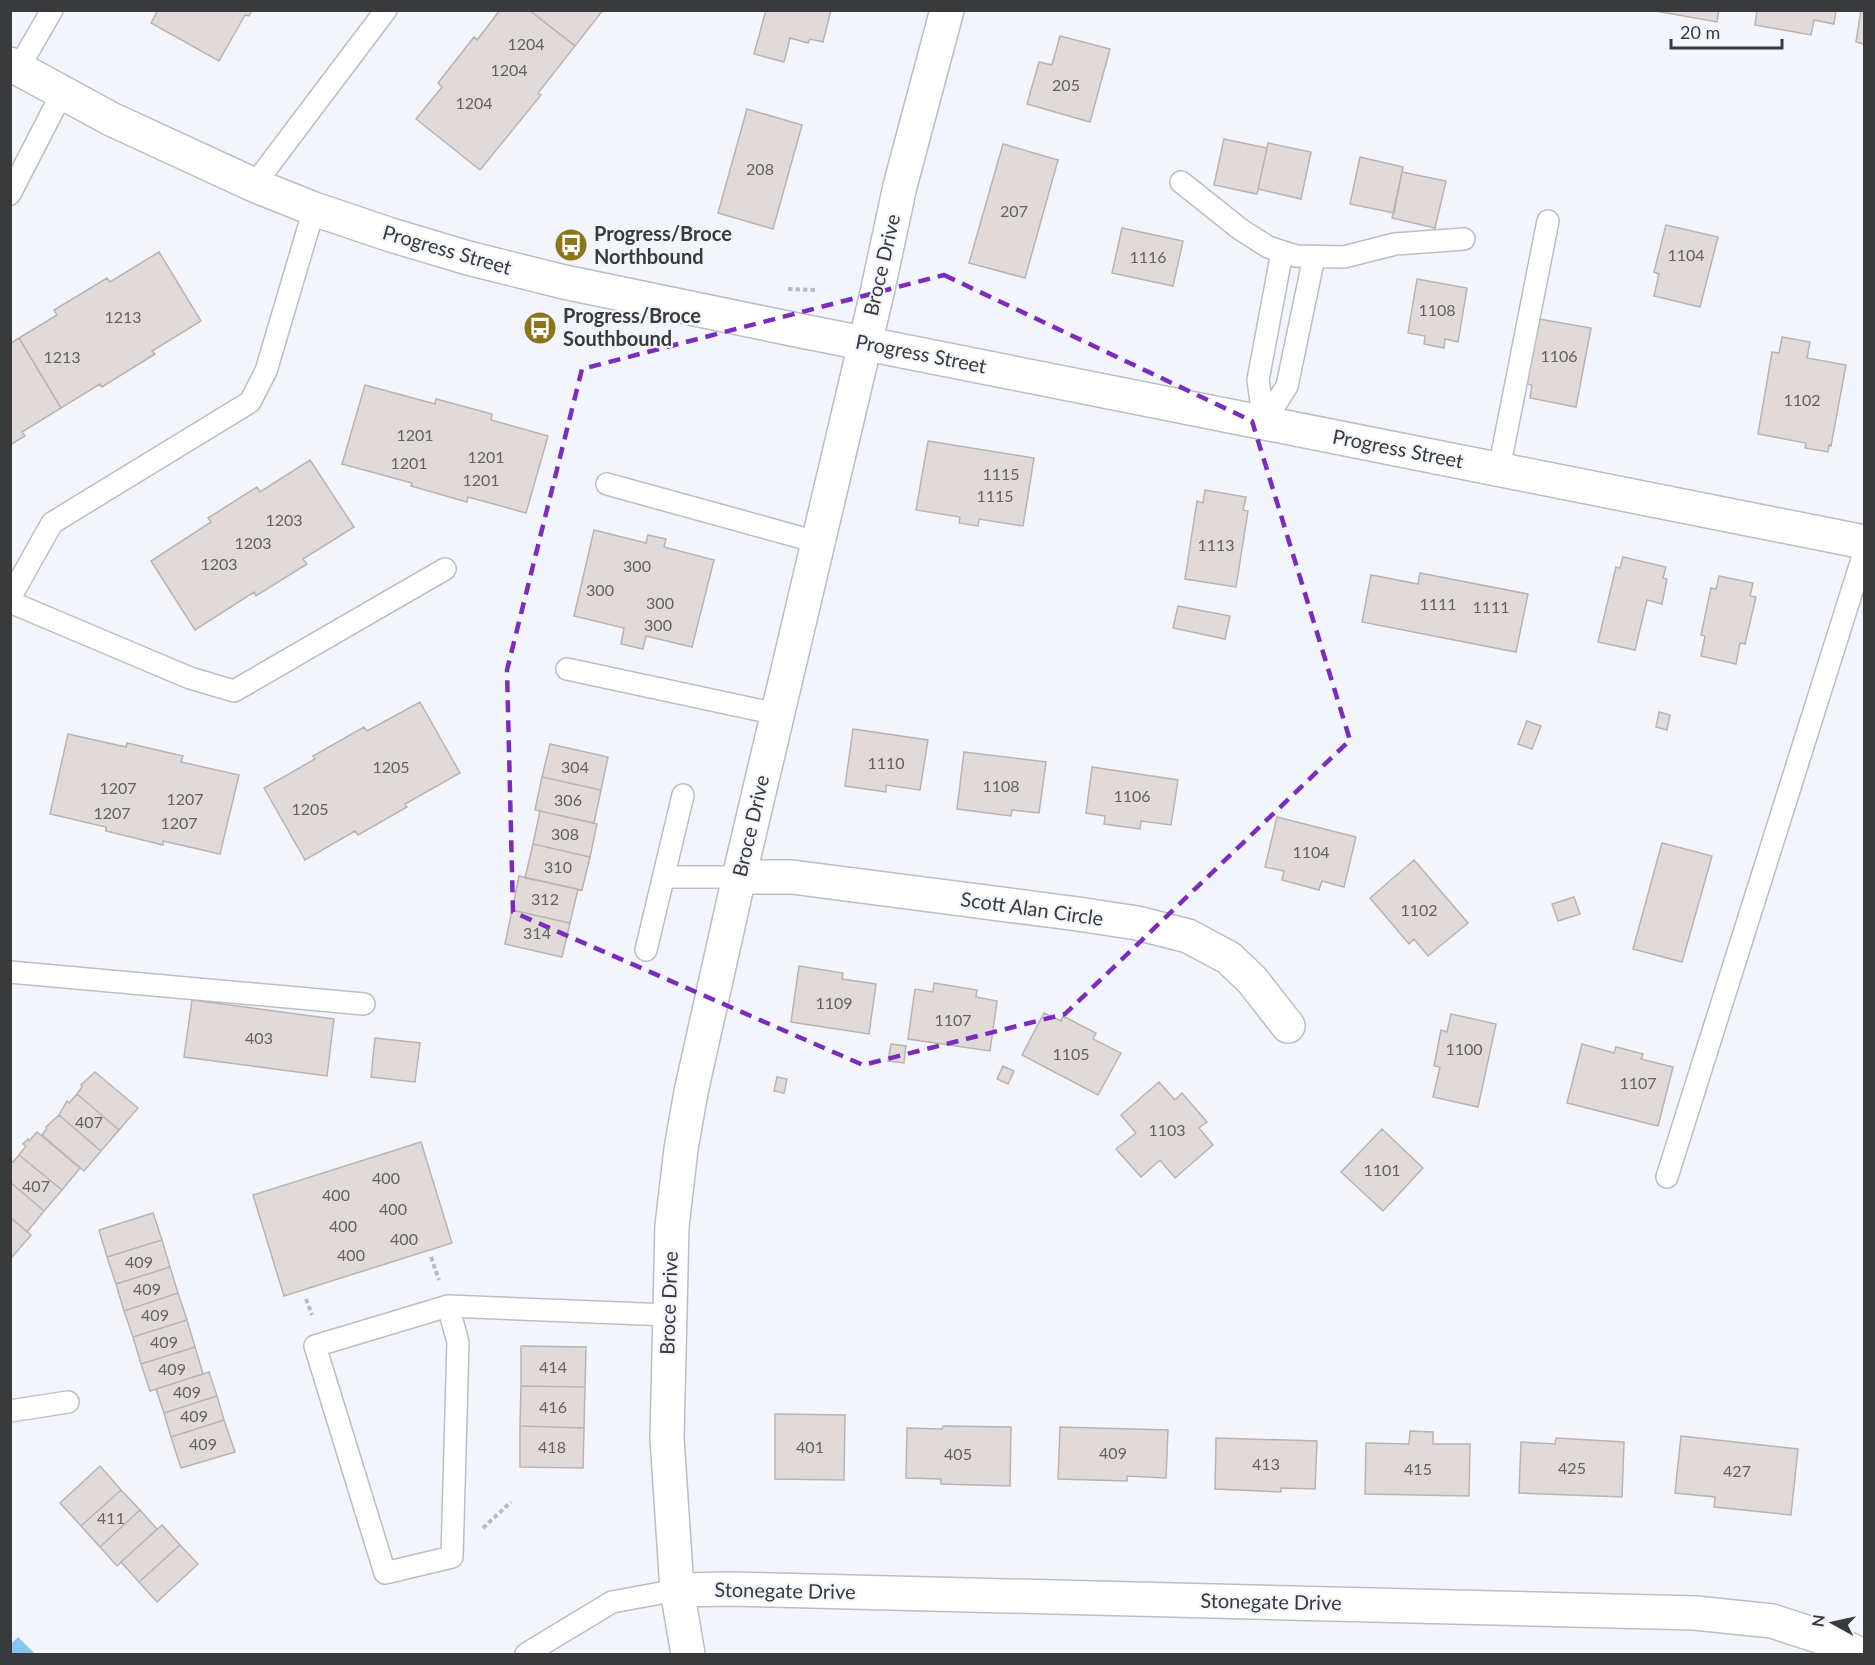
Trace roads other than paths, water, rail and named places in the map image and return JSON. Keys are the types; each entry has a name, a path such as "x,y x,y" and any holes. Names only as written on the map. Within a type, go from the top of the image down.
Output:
{"street":[{"name":"Broce Drive","path":"688,1654 676,1590 667,1438 668,1315 672,1226 681,1149 691,1092 777,714 908,154 947,10"},
{"name":"Progress Street","path":"14,67 111,120 254,185 314,209 430,247 533,275 1864,542"},
{"name":"Scott Alan Circle","path":"739,877 792,877 1078,914 1188,936 1229,958 1252,980 1288,1026"},
{"name":"Stonegate Drive","path":"676,1590 730,1589 1695,1613 1772,1621 1827,1639 1859,1654"}],"lane":[{"path":"14,67 52,10"},
{"path":"254,185 386,10"},
{"path":"10,194 62,93"},
{"path":"1181,182 1240,229 1268,247 1296,256 1344,257 1395,244 1464,239"},
{"path":"314,209 266,371 250,402 52,523 10,600 190,678 234,691 445,569"},
{"path":"1499,469 1548,220"},
{"path":"1264,422 1258,380 1282,252"},
{"path":"1264,422 1287,386 1314,257"},
{"path":"607,484 818,542"},
{"path":"1667,1177 1864,553"},
{"path":"567,669 777,714"},
{"path":"646,950 683,795"},
{"path":"664,878 739,877"},
{"path":"10,972 364,1004"},
{"path":"448,1306 458,1341 452,1557 385,1573 315,1346 448,1306 668,1315"},
{"path":"10,1412 68,1402"},
{"path":"526,1654 612,1602 676,1590"}],"water":[{"path":"18,1637 35,1654 11,1654 11,1644"}],"place":[{"name":"Progress/Broce Northbound","path":"571,245"},
{"name":"Progress/Broce Southbound","path":"540,328"}]}
